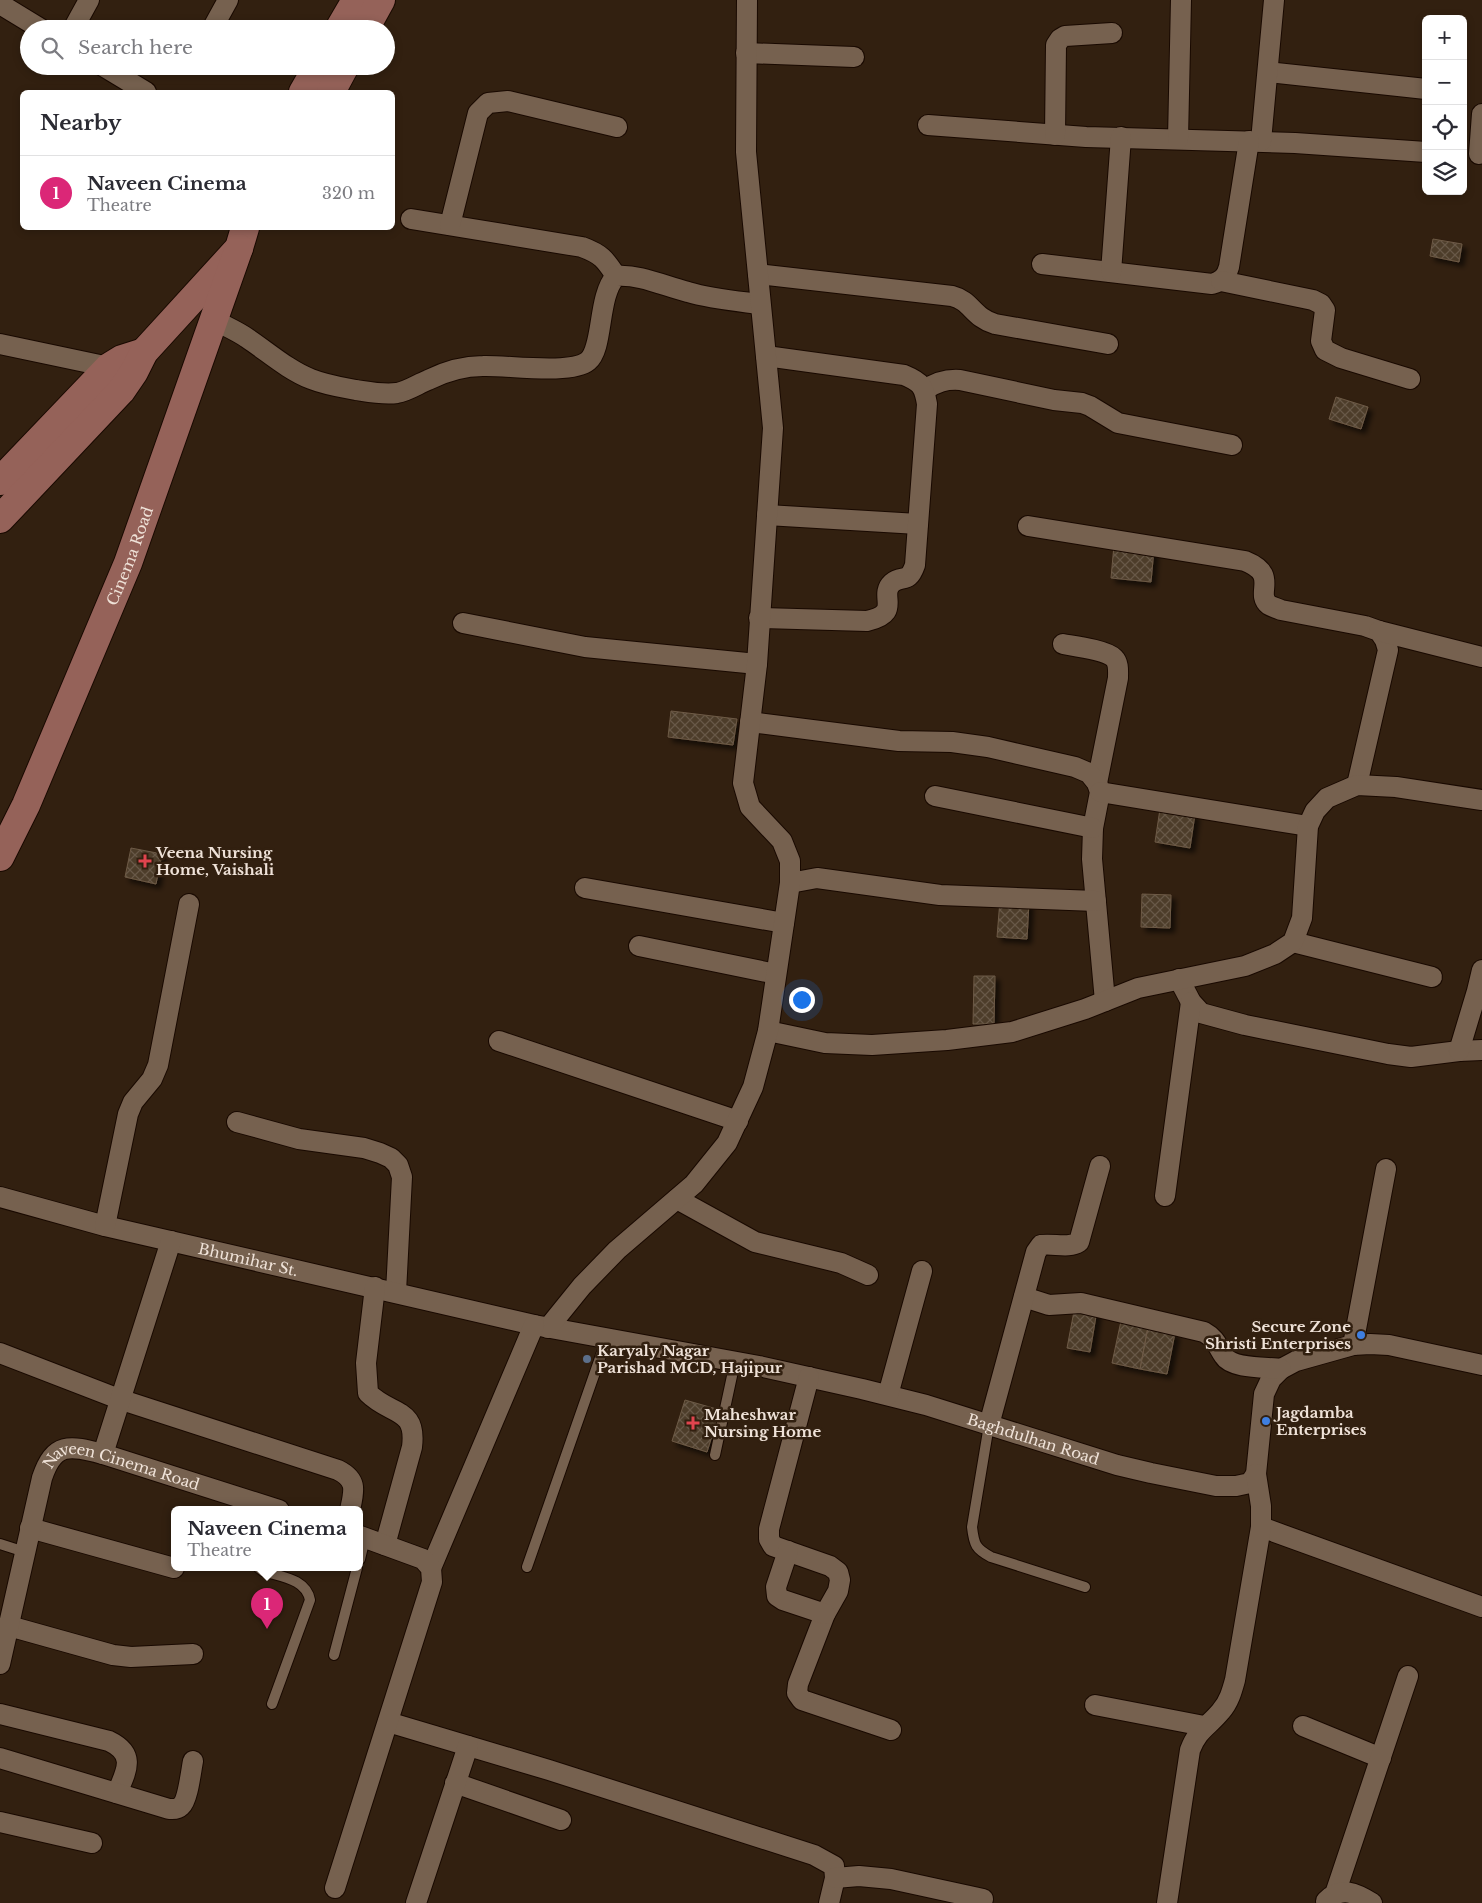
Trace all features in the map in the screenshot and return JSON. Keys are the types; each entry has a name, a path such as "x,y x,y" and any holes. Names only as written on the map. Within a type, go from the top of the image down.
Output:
{"main road":[{"path":"344,20 356,0"},
{"path":"370,20 381,0"},
{"path":"304,90 313,75"},
{"path":"332,90 340,75"},
{"path":"0,520 122,391 144,352 242,238"},
{"name":"Cinema Road","path":"0,857 26,805 128,563 242,238"},
{"path":"0,481 109,367 122,359 144,352"}],"street":[{"path":"77,20 89,0"},
{"path":"217,20 228,0"},
{"path":"335,1888 428,1598 432,1582 427,1564 541,1326 617,1250 694,1184 710,1166 727,1143 753,1087 768,1031 790,883 790,861 782,841 750,807 743,783 757,664 773,428 746,152 747,0"},
{"path":"1178,139 1181,0"},
{"path":"1042,264 1212,284 1221,281 1227,275 1268,72 1274,0"},
{"path":"0,4 26,20"},
{"path":"1055,135 1056,45 1065,36 1112,33"},
{"path":"746,53 854,57"},
{"path":"1268,72 1422,89"},
{"path":"118,75 143,90"},
{"path":"450,225 478,113 488,103 508,101 617,127"},
{"path":"1475,154 1482,114"},
{"path":"928,125 1055,135 1255,141 1422,152"},
{"path":"1111,272 1121,137"},
{"path":"411,218 582,247 597,252 606,260 616,276"},
{"path":"758,274 952,296 961,298 984,321 1108,344"},
{"path":"214,320 245,337 309,378 327,385 388,394 400,392 449,371 462,368 484,366 555,368 579,365 589,360 595,349 610,282 616,276 625,275 689,293 760,304"},
{"path":"1221,281 1313,300 1321,304 1325,310 1321,341 1325,350 1341,358 1410,379"},
{"path":"0,344 109,367"},
{"path":"759,618 867,621 878,619 885,614 890,584 906,578 912,573 915,565 927,404 925,390 916,380 904,375 766,356"},
{"path":"925,390 936,382 950,379 960,380 1090,406 1118,423 1232,445"},
{"path":"767,515 918,524"},
{"path":"1028,526 1245,562 1257,566 1264,573 1265,598 1269,605 1280,610 1365,626 1378,631 1482,657"},
{"path":"463,623 585,647 757,664"},
{"path":"1357,785 1388,650 1386,640 1378,631"},
{"path":"1063,644 1106,654 1114,658 1118,666 1118,678 1092,828 1092,859 1105,1001"},
{"path":"750,722 899,741 952,742 988,747 1074,767 1089,773 1099,787 1308,826"},
{"path":"768,1031 825,1043 872,1045 947,1040 1012,1032 1138,988 1246,966 1275,954 1293,942 1302,918 1308,826 1315,811 1327,798 1357,785 1396,786 1482,800"},
{"path":"935,796 1092,828"},
{"path":"790,883 817,878 940,895 1096,901"},
{"path":"585,888 784,923"},
{"path":"105,1226 128,1114 133,1102 152,1079 158,1065 189,904"},
{"path":"1293,942 1432,977"},
{"path":"639,946 776,974"},
{"path":"1459,1051 1482,970"},
{"path":"1180,979 1191,1002 1201,1013 1245,1025 1411,1057 1482,1050"},
{"path":"1165,1196 1191,1002"},
{"path":"499,1041 738,1121"},
{"path":"237,1122 299,1139 364,1148 391,1158 398,1165 402,1177 396,1292"},
{"path":"989,1425 1036,1252 1041,1245 1050,1243 1072,1246 1079,1242 1100,1166"},
{"path":"1353,1346 1386,1169"},
{"name":"Bhumihar St.","path":"0,1197 105,1226 498,1316"},
{"path":"677,1199 755,1242 841,1263 868,1275"},
{"path":"103,1454 171,1241"},
{"path":"888,1395 922,1271"},
{"path":"376,1287 366,1363 368,1393 377,1402 405,1416 412,1426 413,1435 412,1447 385,1545"},
{"path":"1024,1297 1049,1304 1082,1303 1204,1332 1213,1337 1224,1357 1230,1362 1281,1368"},
{"name":"Baghdulhan Road","path":"498,1316 541,1326 809,1376 888,1395 1117,1465 1216,1486 1236,1486 1250,1483 1256,1474"},
{"path":"1167,1903 1190,1750 1195,1738 1204,1726 1221,1712 1231,1697 1235,1680 1261,1527 1262,1506 1256,1474 1264,1394 1271,1379 1281,1368 1296,1361 1353,1346 1370,1344 1389,1346 1482,1365"},
{"path":"0,1353 119,1399 348,1474 354,1491 351,1506"},
{"path":"809,1376 769,1529 769,1539 773,1546 830,1566 838,1572 840,1580 838,1591 825,1614 798,1684 797,1693 802,1700 891,1730"},
{"name":"Naveen Cinema Road","path":"0,1664 42,1478 48,1461 61,1449 79,1448 103,1454 262,1506"},
{"path":"1261,1527 1482,1607"},
{"path":"30,1528 171,1567"},
{"path":"363,1537 427,1564"},
{"path":"788,1551 776,1587 777,1596 783,1600 825,1614"},
{"path":"8,1626 113,1655 131,1657 193,1654"},
{"path":"1330,1898 1381,1758 1408,1676"},
{"path":"1095,1705 1204,1726"},
{"path":"0,1714 109,1741 119,1746 125,1752 127,1761 125,1774 117,1793"},
{"path":"388,1722 669,1808 814,1855 834,1866 835,1878 829,1903"},
{"path":"1303,1726 1381,1758"},
{"path":"416,1903 468,1746"},
{"path":"0,1758 176,1809 182,1806 185,1798 193,1761"},
{"path":"455,1783 561,1820"},
{"path":"0,1822 92,1843"},
{"path":"835,1878 859,1876 891,1879 984,1899"},
{"path":"1330,1898 1345,1892 1357,1894 1372,1903"}],"lane":[{"path":"527,1568 607,1338"},
{"path":"715,1455 735,1362"},
{"path":"989,1425 972,1527 973,1540 979,1550 991,1557 1084,1587"},
{"path":"0,1544 25,1552"},
{"path":"263,1571 300,1583 308,1590 310,1600 272,1704"},
{"path":"334,1655 356,1571"}],"building":[{"path":"1433,239 1462,244 1459,262 1430,256"},
{"path":"1336,397 1368,407 1361,429 1329,419"},
{"path":"1114,545 1154,549 1151,582 1111,578"},
{"path":"671,711 737,719 733,745 668,737"},
{"path":"1160,809 1195,814 1190,848 1155,842"},
{"path":"131,848 162,854 156,884 125,877"},
{"path":"1142,894 1171,895 1170,928 1141,927"},
{"path":"1000,900 1029,902 1027,939 997,937"},
{"path":"974,976 995,976 994,1024 973,1024"},
{"path":"1075,1306 1097,1310 1090,1352 1067,1348"},
{"path":"1121,1321 1148,1327 1140,1369 1112,1363"},
{"path":"1148,1327 1175,1333 1167,1374 1140,1369"},
{"path":"685,1400 720,1410 707,1452 672,1441"}],"place":[{"name":"Veena Nursing Home, Vaishali","path":"145,861"},
{"name":"Secure Zone Shristi Enterprises","path":"1361,1335"},
{"name":"Karyaly Nagar Parishad MCD, Hajipur","path":"587,1359"},
{"name":"Jagdamba Enterprises","path":"1266,1421"},
{"name":"Maheshwar Nursing Home","path":"693,1423"},
{"name":"Naveen Cinema","path":"267,1629"}]}
